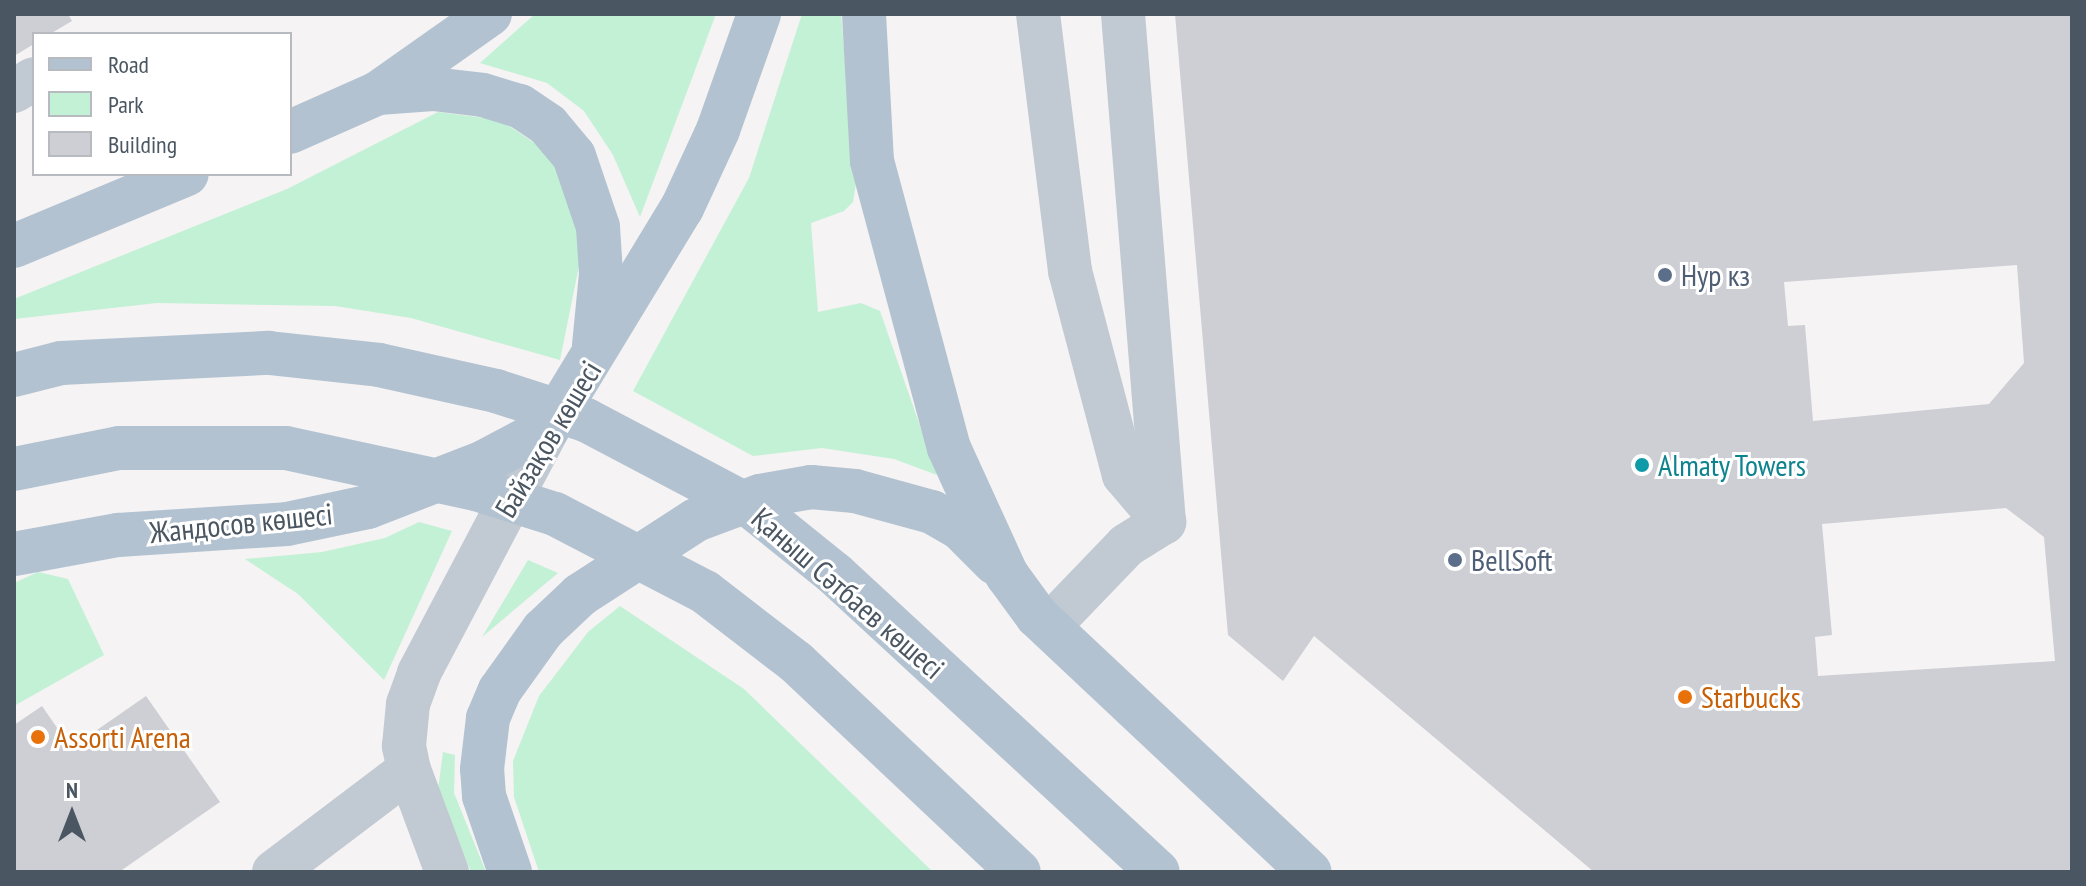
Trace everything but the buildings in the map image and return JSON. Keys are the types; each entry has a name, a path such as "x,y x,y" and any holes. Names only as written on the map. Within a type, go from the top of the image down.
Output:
{"main road":[{"path":"292,131 378,93 490,14"},
{"name":"Байзақов көшесі","path":"548,428 591,366 682,208 718,130 759,14"},
{"path":"864,14 872,161 949,448 1007,575"},
{"path":"378,93 433,89 520,106 574,156 598,227 601,274 591,366"},
{"path":"14,246 182,176"},
{"name":"Қаныш Сәтбаев көшесі","path":"14,375 90,361 269,353 379,365 496,391 586,420 753,508 835,574 1158,872"},
{"name":"Жандосов көшесі","path":"14,554 118,535 287,524 368,507 484,462 548,428"},
{"path":"14,469 119,448 286,448 476,489 555,514 680,578 739,618 796,662 1019,872"},
{"path":"510,872 484,796 482,769 488,718 500,690 543,630 580,595 696,520 760,496 811,487 855,491 932,512 961,529 1007,575 1049,626 1310,872"}],"street":[{"path":"1038,14 1070,271 1124,475 1164,522"},
{"path":"1123,14 1164,522"},
{"path":"14,91 32,80"},
{"name":"Байзақов көшесі","path":"447,872 409,770 404,746 419,673 548,428"},
{"path":"1049,626 1127,545 1164,522"},
{"path":"274,872 409,770"}],"green space":[{"path":"535,14 716,14 640,217 613,155 584,111 547,83 480,63"},
{"path":"802,14 841,14 856,183 853,202 844,211 811,223 818,312 861,303 880,311 937,475 894,459 822,448 753,456 633,391 749,178"},
{"path":"438,112 500,120 548,152 577,215 579,266 560,360 411,318 335,306 157,303 14,319 14,299 287,189"},
{"path":"419,522 452,531 384,680 298,594 245,559 322,552 385,538"},
{"path":"528,560 558,573 482,637"},
{"path":"38,572 68,579 104,655 14,706 14,583"},
{"path":"620,606 744,689 933,872 539,872 514,797 513,761 539,696 588,632"},
{"path":"443,752 455,755 454,793 486,872 471,872 438,790"}],"place":[{"name":"Нур кз","path":"1665,275"},
{"name":"Almaty Towers","path":"1642,465"},
{"name":"BellSoft","path":"1455,560"},
{"name":"Starbucks","path":"1685,697"},
{"name":"Assorti Arena","path":"38,737"}]}
